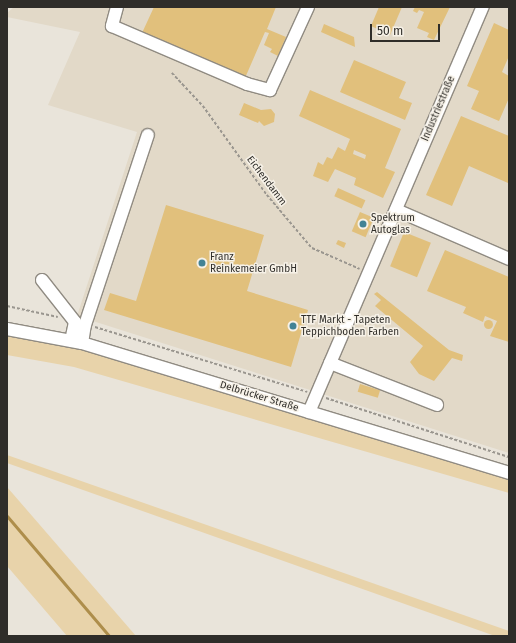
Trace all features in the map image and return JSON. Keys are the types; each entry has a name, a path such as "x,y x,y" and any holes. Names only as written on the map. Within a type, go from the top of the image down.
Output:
{"street":[{"path":"117,7 112,26 247,84 270,90 308,7"},
{"name":"Industriestraße","path":"309,412 483,7"},
{"path":"76,342 80,323 148,136"},
{"path":"396,210 509,259"},
{"path":"42,280 80,323"},
{"name":"Delbrücker Straße","path":"7,329 76,342 509,473"},
{"path":"330,363 437,405"}],"path":[{"name":"Eichendamm","path":"172,73 203,106 267,195 312,248 369,273"},
{"path":"7,306 80,323 317,395 509,457"}],"shaded area":[{"path":"14,7 509,7 509,453 77,316 137,132 48,105 80,32 7,17 7,13"},
{"path":"7,336 80,349 509,480 509,493 74,367 7,355"},
{"path":"7,455 509,631 509,636 495,636 7,463"},
{"path":"7,487 136,636 67,636 7,566"}],"building":[{"path":"154,7 276,7 267,29 286,37 278,56 270,52 272,49 264,45 269,33 265,32 245,78 142,33"},
{"path":"379,7 402,7 390,35 371,26"},
{"path":"415,7 450,7 434,40 427,37 429,33 417,28 424,12 419,10 417,13 413,11"},
{"path":"494,23 509,30 509,56 502,72 509,76 509,98 499,121 471,109 479,91 467,86"},
{"path":"324,24 354,37 355,47 321,32"},
{"path":"354,60 406,82 399,98 412,103 405,120 340,92"},
{"path":"310,90 401,129 385,168 395,172 383,198 354,185 356,178 335,169 328,182 313,176 318,162 323,165 327,157 332,159 338,147 345,151 350,139 299,116","holes":["354,150 366,155 365,159 353,154"]},
{"path":"244,103 261,110 271,109 275,114 274,122 264,126 259,121 258,123 239,115"},
{"path":"461,116 509,136 509,180 508,183 469,166 452,206 426,195"},
{"path":"338,188 365,200 362,208 334,196"},
{"name":"Franz Reinkemeier GmbH","path":"166,205 264,235 247,291 308,310 304,326 306,327 305,331 302,330 291,367 104,310 110,293 136,301"},
{"name":"Spektrum Autoglas","path":"360,212 374,218 366,237 352,231"},
{"path":"404,232 431,243 417,277 390,266"},
{"path":"338,240 346,243 344,248 336,244"},
{"path":"445,250 509,277 509,342 490,336 497,321 485,316 483,322 463,313 466,307 427,291"},
{"path":"377,292 449,350 463,355 462,361 452,358 434,381 419,374 410,362 423,346 375,306 381,300 374,294"},
{"path":"486,320 490,320 492,324 490,328 486,328 484,326 484,322"},
{"path":"360,384 380,390 378,398 358,392"}],"waterway":[{"path":"7,516 109,636"}],"place":[{"name":"Spektrum Autoglas","path":"363,224"},
{"name":"Franz Reinkemeier GmbH","path":"202,263"},
{"name":"TTF Markt - Tapeten Teppichboden Farben","path":"293,326"}]}
